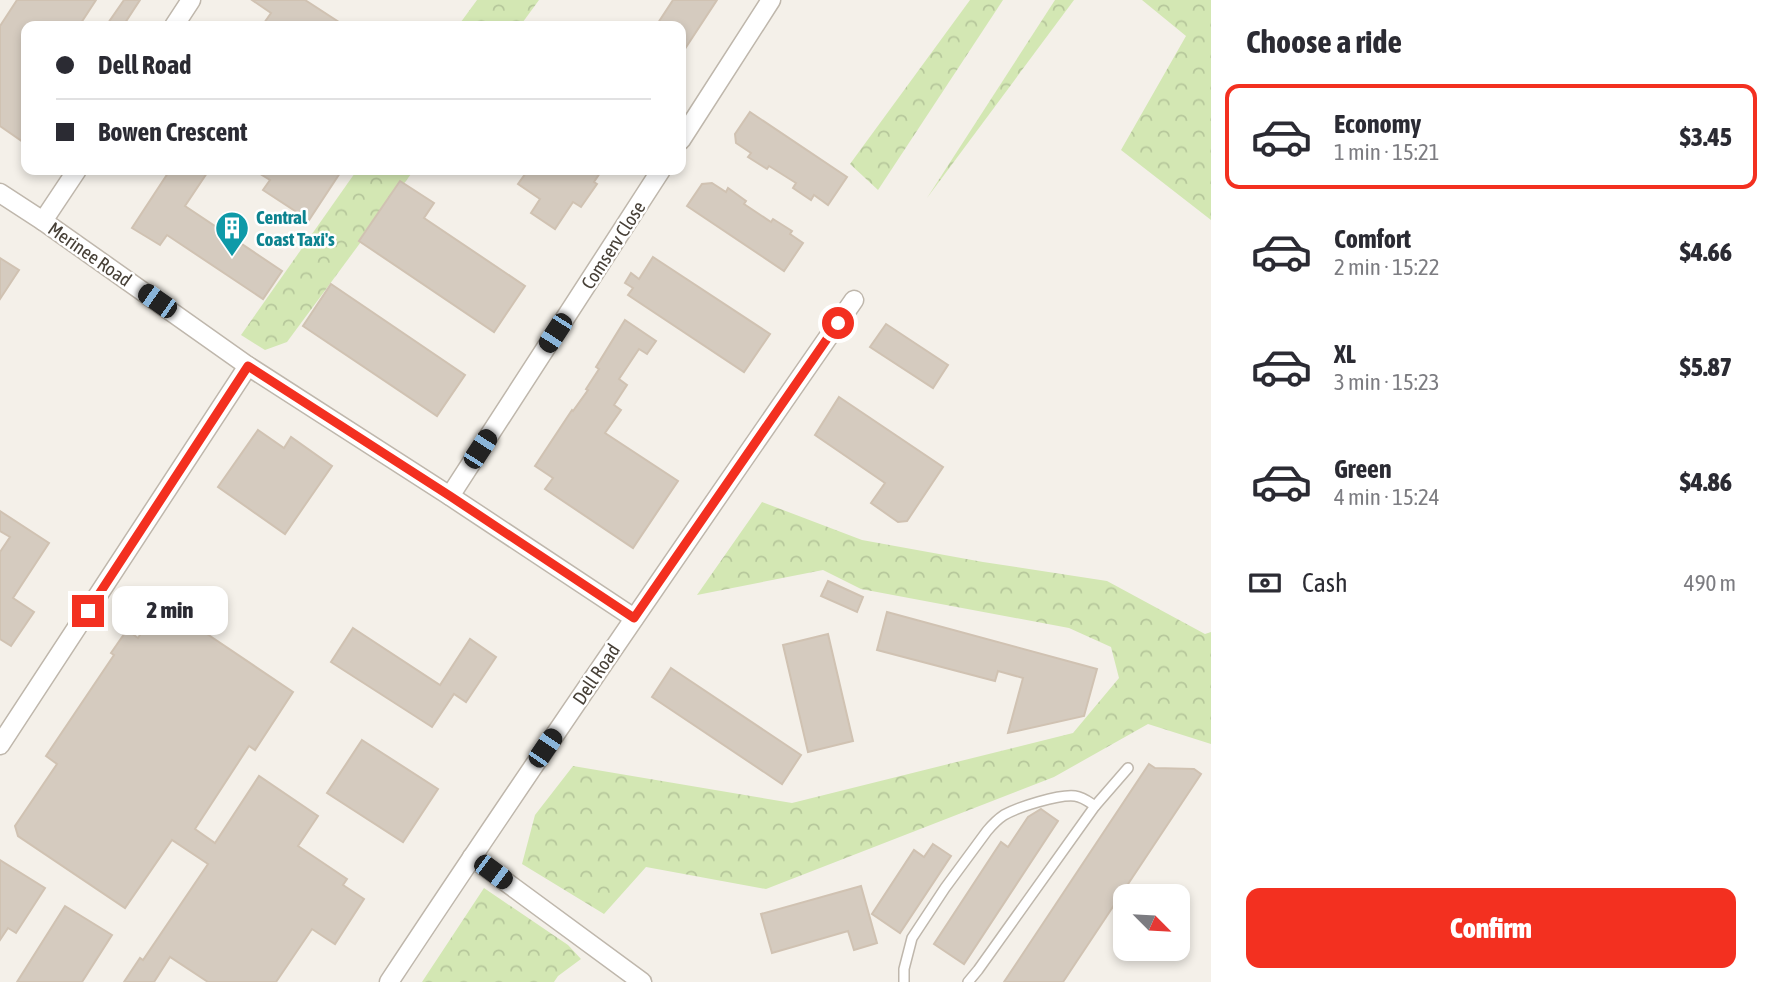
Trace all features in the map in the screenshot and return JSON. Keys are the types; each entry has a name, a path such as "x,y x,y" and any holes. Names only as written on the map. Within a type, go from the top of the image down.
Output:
{"street":[{"path":"177,21 191,0"},
{"path":"686,131 771,0"},
{"path":"43,221 75,175"},
{"name":"Comserv Close","path":"450,496 658,175"},
{"name":"Merinee Road","path":"0,193 248,366 634,618"},
{"name":"Dell Road","path":"389,982 634,618 854,300"},
{"path":"0,745 248,366"},
{"path":"472,857 642,982"}],"lane":[{"path":"968,982 1095,806 1128,768"},
{"path":"904,982 904,969 912,938 952,878 994,823 1022,807 1069,796 1083,798 1095,806"}],"green space":[{"path":"477,0 539,0 524,21 462,21"},
{"path":"970,0 1003,0 878,190 850,164"},
{"path":"1055,0 1074,0 927,198"},
{"path":"1142,0 1211,0 1211,220 1121,150 1186,36"},
{"path":"353,175 410,175 287,342 265,350 241,335"},
{"path":"762,502 862,540 1107,581 1205,634 1211,632 1211,744 1148,724 1054,777 766,889 646,867 604,914 522,864 535,815 573,766 792,803 1073,733 1119,678 1111,647 1069,628 861,589 823,570 697,595"},
{"path":"484,888 568,945 581,959 554,982 422,982"}],"building":[{"path":"17,0 96,0 82,21 21,21 21,141 0,126 0,26"},
{"path":"124,0 140,0 126,21 109,21"},
{"path":"252,0 305,0 337,21 265,21 271,13"},
{"path":"673,0 717,0 686,47 686,21 659,21"},
{"path":"750,112 847,177 828,205 814,195 811,200 793,188 796,183 748,157 751,153 736,143 735,134"},
{"path":"167,175 206,175 185,206 282,271 263,299 167,235 160,245 132,228"},
{"path":"262,175 339,175 309,220 263,190 270,180"},
{"path":"524,175 599,175 594,182 597,184 581,207 573,202 555,229 531,213 540,199 518,184"},
{"path":"400,181 434,203 424,218 525,286 494,332 359,241"},
{"path":"712,183 726,192 728,188 746,201 744,204 771,222 773,219 792,231 790,234 803,243 784,271 687,206 702,184"},
{"path":"653,257 770,334 744,372 628,295 633,288 625,283 631,273 639,279"},
{"path":"0,258 19,270 0,299"},
{"path":"331,284 465,375 437,416 303,326"},
{"path":"625,320 656,341 647,354 639,349 619,379 627,385 614,405 621,410 605,433 678,481 633,548 545,489 553,478 535,466 588,390 586,389 599,369 596,367"},
{"path":"886,324 948,365 933,388 870,347"},
{"path":"839,397 943,467 907,521 898,522 871,503 885,483 815,435"},
{"path":"258,430 284,448 291,437 332,466 285,534 218,487"},
{"path":"0,511 49,543 13,598 34,612 11,646 0,639 0,552 10,537 0,531"},
{"path":"828,581 863,597 857,612 821,596"},
{"path":"161,603 293,692 255,750 249,746 195,829 215,843 259,776 318,816 298,846 347,879 343,885 364,899 335,944 312,929 276,982 208,982 170,957 154,982 124,982 140,958 143,960 208,864 172,840 125,908 18,836 15,826 57,764 46,756 114,655 111,653 127,630 138,638"},
{"path":"887,612 1097,669 1084,716 1008,733 1023,678 998,671 995,681 877,650"},
{"path":"353,628 440,685 470,639 496,657 466,702 454,694 432,727 331,662"},
{"path":"828,634 853,741 808,752 783,645"},
{"path":"671,668 801,755 782,784 652,697"},
{"path":"362,740 438,789 403,842 327,793"},
{"path":"1149,764 1155,768 1194,769 1201,774 1128,884 1113,884 1113,907 1063,982 1004,982"},
{"path":"1041,809 1058,821 964,964 934,944 1001,842 1008,847 1028,817"},
{"path":"933,844 951,856 900,933 872,914 914,850 924,857"},
{"path":"0,860 45,888 16,933 8,928 0,940"},
{"path":"861,886 877,943 854,950 848,931 772,953 761,914"},
{"path":"65,906 112,935 82,982 17,982"}],"place":[{"name":"Central Coast Taxi's","path":"232,258"}],"route":[{"path":"88,611 248,366 634,618 838,323"}]}
